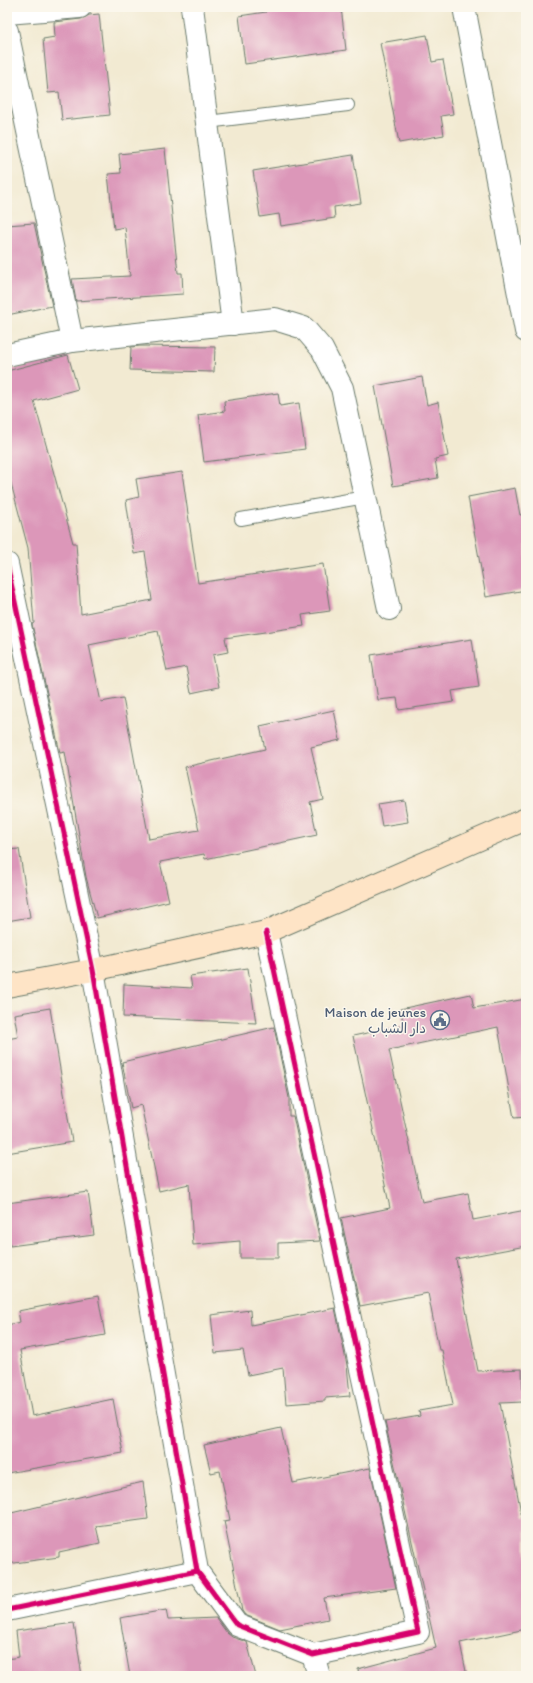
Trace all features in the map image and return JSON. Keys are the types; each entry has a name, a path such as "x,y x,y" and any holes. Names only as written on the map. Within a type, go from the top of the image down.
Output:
{"main road":[{"path":"7,986 93,970 266,932 526,820"}],"street":[{"path":"7,13 80,7"},
{"path":"192,7 233,324"},
{"path":"464,7 526,331"},
{"path":"7,31 72,341"},
{"path":"7,355 72,341 275,319 304,328 322,349 342,388 389,609"},
{"path":"7,564 93,970 197,1571 237,1625 313,1655 418,1632 266,932"},
{"path":"7,1610 197,1571"},
{"path":"313,1655 319,1676"}],"lane":[{"path":"207,122 348,106"},
{"path":"241,519 365,497"}],"building":[{"path":"265,7 341,7 346,50 245,64 239,16 266,12"},
{"path":"99,14 110,115 62,120 59,92 48,93 43,39 55,37 54,22 81,19 89,15"},
{"path":"427,35 432,62 443,60 453,114 441,116 444,135 399,143 380,43"},
{"path":"165,149 178,273 182,273 183,294 76,301 72,279 130,276 125,227 114,229 108,174 121,173 119,154"},
{"path":"353,155 361,203 334,207 335,218 281,226 279,214 260,217 253,171"},
{"path":"34,223 52,306 7,315 7,225"},
{"path":"131,347 215,347 214,372 130,370"},
{"path":"68,355 78,389 34,401 73,543 76,543 81,614 152,600 145,552 134,554 126,500 139,497 136,479 182,472 198,583 323,564 330,611 302,615 304,626 225,638 228,652 213,655 219,687 191,693 186,667 167,671 158,631 89,645 101,702 123,698 149,839 199,830 185,767 265,749 260,726 334,710 340,740 311,747 323,799 310,802 317,835 205,859 204,854 160,862 169,901 97,918 86,877 65,752 60,753 32,624 34,623 28,548 7,468 7,371"},
{"path":"422,377 427,405 438,402 448,456 435,459 438,478 393,486 375,386"},
{"path":"278,393 280,406 299,403 305,449 204,462 198,415 225,411 224,401"},
{"path":"515,488 520,515 526,514 526,590 486,597 468,497"},
{"path":"472,639 479,687 452,691 454,702 399,710 397,698 378,700 371,655"},
{"path":"404,800 408,822 382,826 378,804"},
{"path":"19,849 30,917 7,921 7,850"},
{"path":"248,968 256,1023 123,1017 124,984 192,988 190,976"},
{"path":"471,994 474,1008 526,999 526,1117 514,1118 498,1027 389,1050 422,1202 468,1193 473,1220 526,1210 526,1246 456,1259 478,1371 522,1369 523,1402 500,1403 522,1518 526,1517 526,1629 460,1643 467,1676 359,1676 358,1669 436,1648 385,1422 420,1416 419,1411 453,1405 442,1350 439,1350 428,1293 360,1306 341,1218 390,1208 353,1036 404,1025 400,1009"},
{"path":"50,1008 72,1142 7,1153 7,1039 18,1037 14,1014"},
{"path":"274,1027 289,1098 289,1116 293,1116 320,1241 278,1243 278,1258 240,1258 240,1241 193,1245 189,1184 159,1191 141,1105 131,1108 122,1062"},
{"path":"88,1192 94,1235 10,1246 7,1221 7,1203"},
{"path":"98,1296 105,1335 20,1350 32,1416 113,1399 123,1453 7,1473 7,1325 20,1322 18,1311"},
{"path":"335,1308 347,1365 350,1396 325,1398 325,1401 286,1404 283,1368 248,1375 243,1350 215,1353 211,1315 250,1310 251,1325"},
{"path":"281,1428 293,1483 370,1468 396,1588 324,1598 328,1619 280,1629 245,1615 242,1611 224,1521 230,1520 220,1471 211,1473 204,1445"},
{"path":"143,1482 148,1519 96,1526 100,1543 59,1552 59,1557 7,1564 7,1514"},
{"path":"166,1610 168,1620 216,1618 227,1633 232,1637 247,1642 256,1676 130,1676 120,1618"},
{"path":"74,1623 82,1676 7,1676 7,1659 19,1657 16,1631"}],"cycle path":[{"path":"7,564 93,970 197,1571 7,1610"},
{"path":"197,1571 237,1625 313,1655 418,1632 266,932"}],"place":[{"name":"Maison de jeunes دار الشباب","path":"440,1020"}]}
